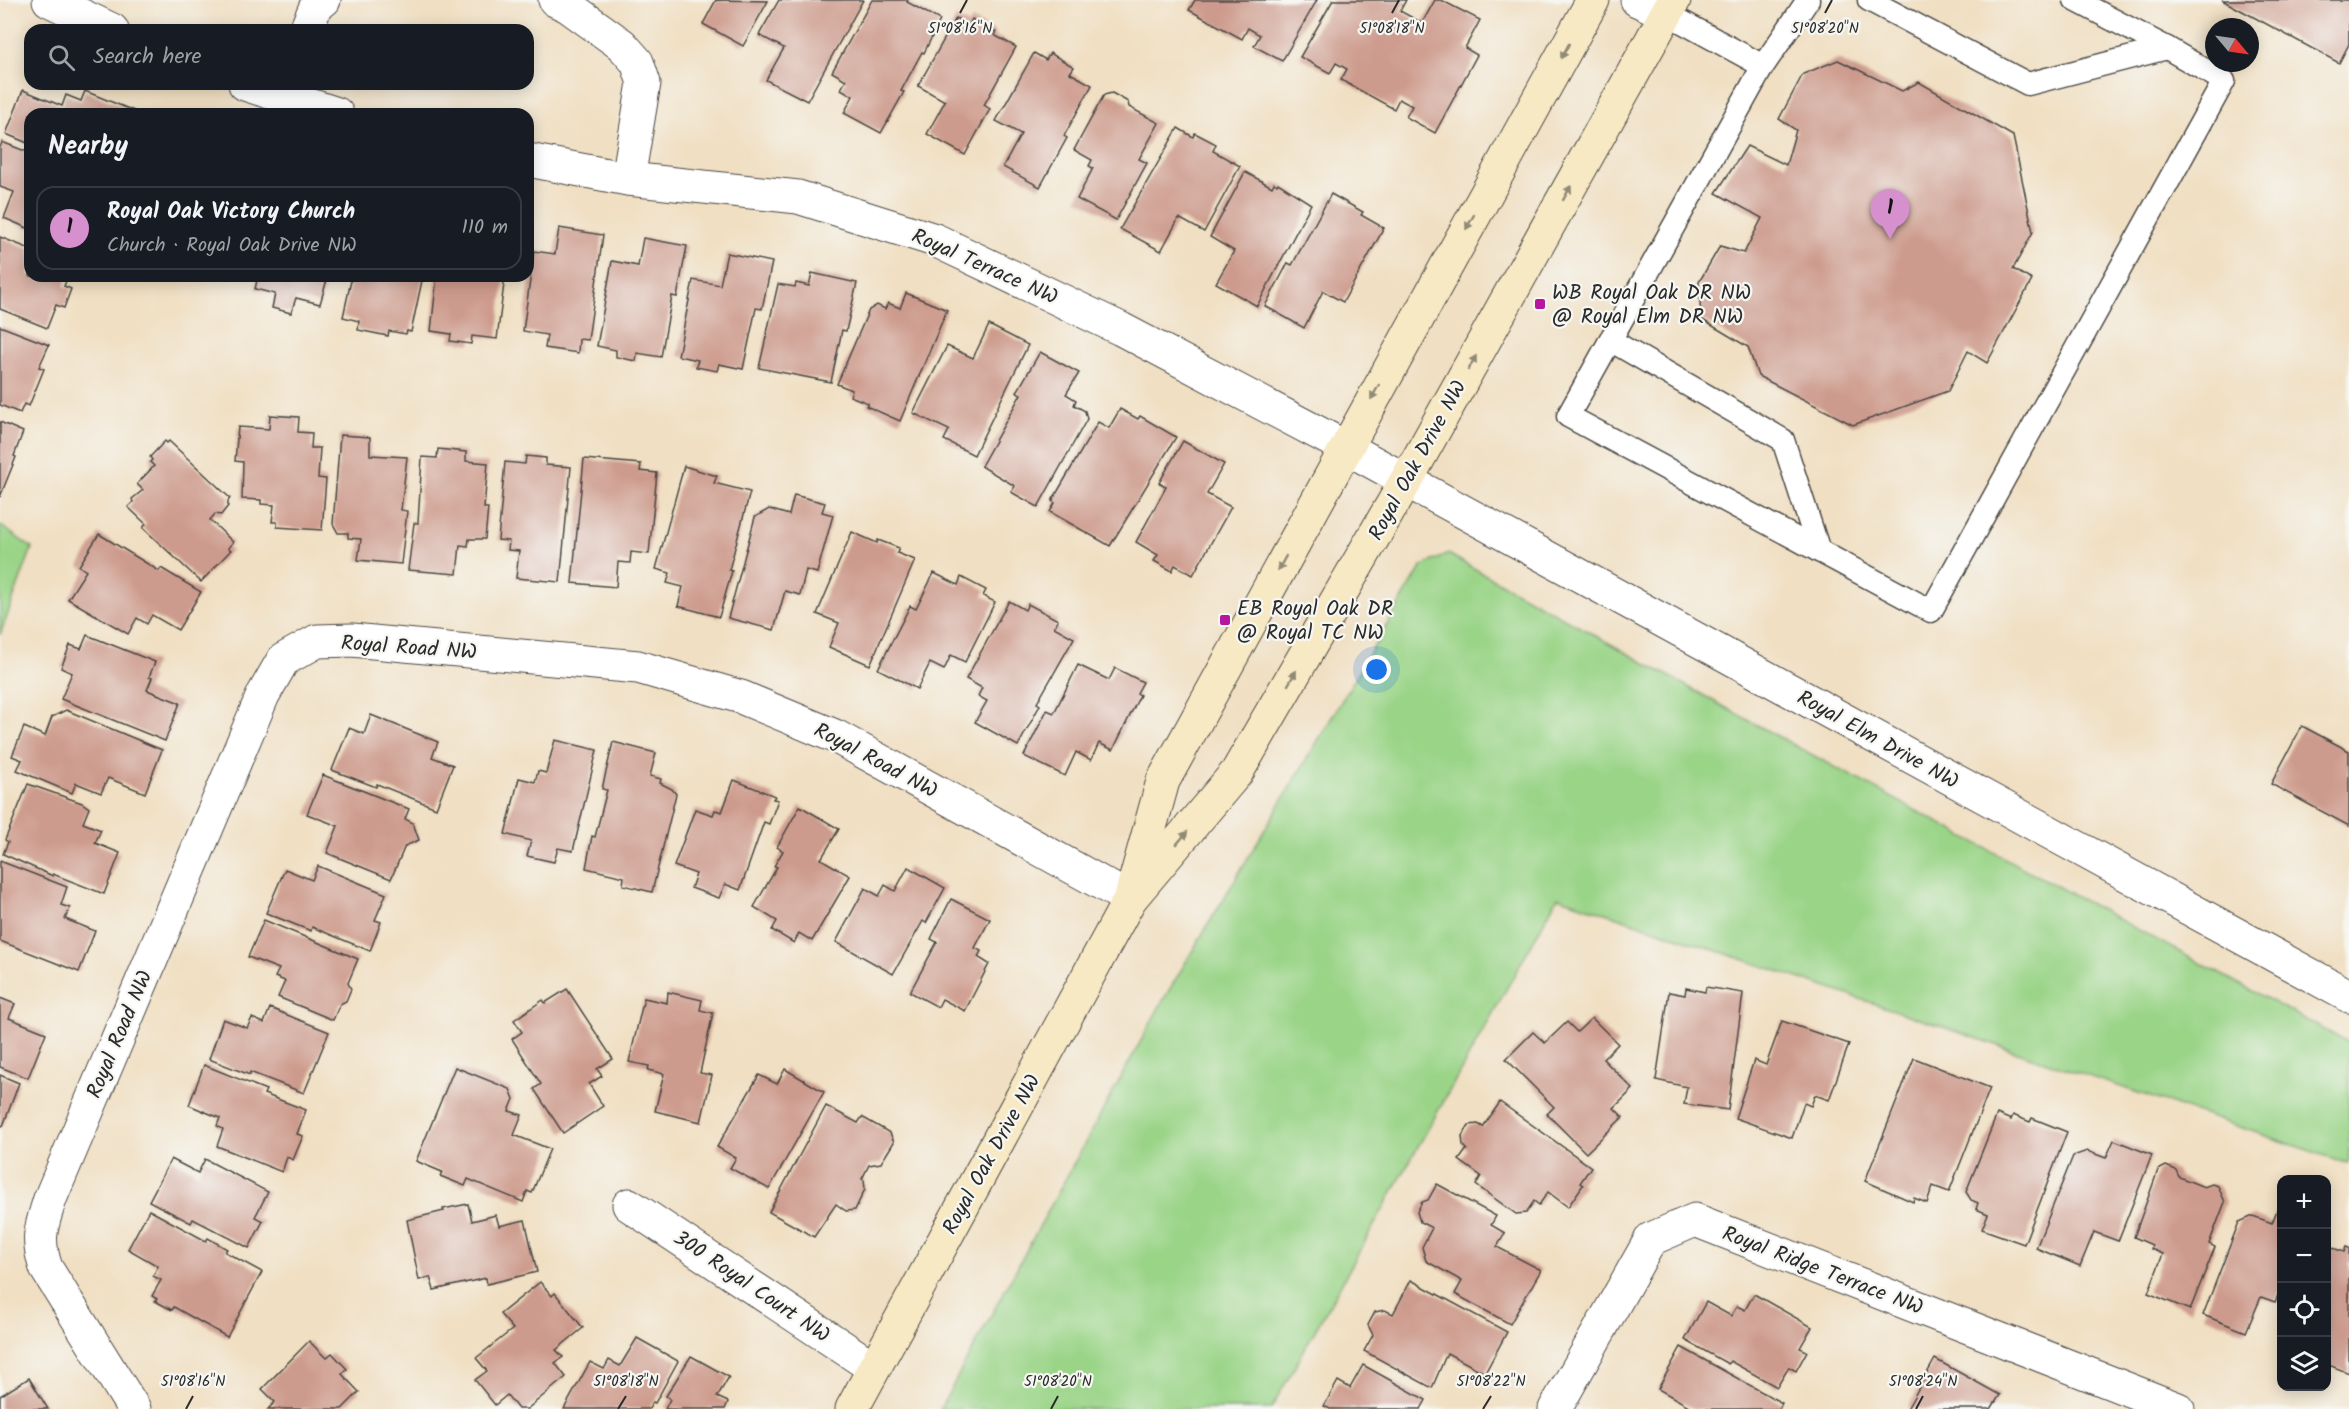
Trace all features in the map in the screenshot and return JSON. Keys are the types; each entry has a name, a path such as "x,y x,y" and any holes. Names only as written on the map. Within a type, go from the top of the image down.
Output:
{"street":[{"path":"50,0 100,24"},
{"path":"308,24 316,6 324,0"},
{"path":"555,0 568,6 622,45 637,62 644,83 628,180"},
{"name":"Royal Oak Drive NW","path":"1130,899 1163,781 1593,0"},
{"path":"1637,0 1670,7"},
{"name":"Royal Oak Drive NW","path":"852,1409 1130,899 1237,772 1407,481 1670,7"},
{"path":"290,91 325,108"},
{"name":"Royal Terrace NW","path":"534,161 628,180 798,197 935,240 1121,329 1407,481"},
{"name":"Royal Elm Drive NW","path":"1407,481 2349,996"},
{"name":"Royal Road NW","path":"134,1409 46,1268 39,1248 42,1227 59,1178 262,695 283,660 317,641 352,640 638,667 741,697 837,737 1130,899"},
{"name":"300 Royal Court NW","path":"629,1205 874,1368"},
{"name":"Royal Ridge Terrace NW","path":"1555,1409 1650,1239 1695,1220 2131,1400 2178,1409"}],"lane":[{"path":"1808,0 1763,66 1568,416 1930,611 2224,81 2075,0"},
{"path":"1869,0 2028,84 2167,48"},
{"path":"1670,7 1763,66"},
{"path":"1610,340 1783,440 1819,551"}],"green space":[{"path":"0,525 32,548 0,635"},
{"path":"1448,554 1766,730 2349,1043 2349,1164 1558,897 1271,1409 940,1409 1162,1002 1422,566"}],"building":[{"path":"716,0 768,1 743,46 703,24"},
{"path":"779,0 863,0 807,101 766,80 784,48 759,35"},
{"path":"872,0 908,0 907,2 940,20 881,133 844,113 853,96 841,89 846,80 832,72"},
{"path":"1195,0 1317,0 1282,61 1254,46 1260,35 1248,28 1242,39 1189,10"},
{"path":"1333,0 1406,0 1400,11 1422,23 1435,0 1441,0 1480,20 1465,48 1477,55 1435,133 1406,117 1412,106 1399,99 1394,109 1341,80 1347,69 1336,63 1330,73 1300,57"},
{"path":"2222,0 2349,0 2349,44 2339,63"},
{"path":"956,18 969,25 972,19 996,32 994,35 1016,47 984,105 990,109 965,155 927,134 945,101 918,86"},
{"path":"1034,53 1046,60 1050,53 1074,67 1070,73 1092,85 1040,187 1003,167 1021,134 996,121"},
{"path":"1838,60 1902,91 1919,82 2013,136 2033,232 2013,269 2032,280 1987,363 1968,351 1948,391 1853,425 1758,376 1748,347 1701,319 1699,282 1720,246 1744,253 1762,218 1716,193 1747,146 1786,165 1796,130 1779,119 1803,74"},
{"path":"23,90 62,106 66,95 81,101 85,91 127,108 24,108 24,142 6,134"},
{"path":"1112,93 1128,102 1129,107 1159,123 1139,159 1147,163 1116,220 1077,199 1093,168 1089,166 1092,160 1074,150 1104,95"},
{"path":"1178,128 1193,137 1195,133 1216,144 1213,151 1240,166 1204,232 1179,218 1161,251 1120,229"},
{"path":"2,142 24,151 24,226 4,218 14,192 0,187"},
{"path":"1245,172 1272,187 1274,183 1277,185 1278,183 1311,204 1257,306 1216,283 1234,251 1210,237"},
{"path":"1331,194 1363,212 1361,215 1384,228 1343,302 1323,291 1304,328 1265,306 1288,263 1292,265"},
{"path":"559,228 603,235 588,340 579,339 578,353 545,348 547,335 523,331 530,282 534,282 534,251 555,254"},
{"path":"0,237 24,247 24,282 66,282 64,286 71,289 64,308 56,305 47,328 0,309"},
{"path":"643,238 687,246 677,297 672,296 661,357 637,353 636,361 616,357 616,350 597,346 612,261 638,266"},
{"path":"727,253 772,262 762,309 756,308 743,369 719,364 717,371 696,367 698,360 678,356 693,280 720,285"},
{"path":"812,273 857,283 846,331 842,330 831,382 759,368 778,284 795,287 796,283 809,286"},
{"path":"257,282 326,282 320,304 296,298 291,313 272,308 275,294 255,289"},
{"path":"351,282 422,282 411,332 407,331 406,334 389,331 388,336 358,330 359,321 343,317"},
{"path":"436,282 504,282 497,339 472,336 471,344 450,341 451,334 431,331"},
{"path":"906,293 947,310 900,421 866,406 868,403 850,396 852,390 837,384 869,310 877,305 885,309 888,303 900,308"},
{"path":"989,325 1028,345 974,455 944,440 949,430 913,413 947,346 973,358"},
{"path":"0,326 49,345 39,367 44,369 29,406 24,404 20,413 0,405"},
{"path":"1040,352 1079,373 1066,394 1076,400 1074,405 1085,411 1087,419 1038,507 1011,492 1015,486 981,466 1021,394 1017,392"},
{"path":"1120,409 1138,419 1140,416 1176,437 1110,546 1050,512 1055,503 1052,501 1098,422 1109,428"},
{"path":"270,415 299,417 298,432 312,433 311,448 320,448 318,478 326,479 322,530 277,527 277,522 272,522 274,505 261,504 261,500 242,499 243,462 235,461 238,427 269,429"},
{"path":"0,422 23,432 0,497"},
{"path":"340,435 370,437 370,455 407,457 401,510 407,511 401,564 358,560 361,539 348,538 348,533 338,533 333,524"},
{"path":"165,441 167,443 169,441 230,498 228,506 221,515 215,514 210,520 233,542 228,548 231,550 201,582 143,528 146,524 128,507 133,502 132,499 143,490 137,484 154,466 150,462 152,460 150,457"},
{"path":"1183,441 1224,464 1207,494 1231,507 1193,575 1175,565 1172,571 1154,561 1158,555 1136,542 1166,487 1159,483"},
{"path":"438,449 466,452 466,461 488,463 484,508 488,508 485,539 469,539 468,546 460,545 457,574 408,570 414,523 418,523 422,457 437,458"},
{"path":"526,456 546,458 546,465 571,467 560,582 516,578 519,551 508,550 509,541 498,540 505,462 525,464"},
{"path":"584,459 641,464 640,471 657,473 649,554 631,552 630,563 618,562 616,587 572,583"},
{"path":"684,466 717,476 714,483 750,492 719,617 678,606 683,587 667,583 670,573 656,569"},
{"path":"794,495 825,503 822,512 833,515 817,573 806,570 800,595 785,591 774,630 728,618 755,517 769,509 789,515"},
{"path":"852,532 877,543 878,540 899,548 897,553 915,560 870,665 829,647 839,623 817,614"},
{"path":"99,534 159,571 161,568 201,592 178,630 152,615 147,624 137,618 128,634 68,599 86,571 79,566"},
{"path":"934,573 958,585 961,577 986,590 983,596 995,602 965,662 951,655 944,670 930,663 917,689 878,669 910,606 916,609"},
{"path":"1009,601 1025,610 1028,604 1058,620 1054,627 1074,638 1037,703 1040,705 1018,746 975,722 987,701 978,696 982,688 966,679"},
{"path":"87,635 155,662 147,690 180,703 165,741 61,699 72,673 61,668 70,645 81,649"},
{"path":"1078,665 1109,680 1115,668 1143,682 1137,693 1140,695 1113,750 1099,743 1091,760 1076,752 1065,776 1024,756 1047,710 1054,713"},
{"path":"66,710 162,750 145,793 108,778 101,793 76,783 72,793 17,770 22,760 12,756 24,727 45,736 52,717"},
{"path":"371,715 438,742 432,757 453,765 436,808 377,784 376,787 332,770 349,728 364,734"},
{"path":"2302,726 2349,751 2349,826 2271,784"},
{"path":"555,740 597,750 573,851 558,848 554,862 527,856 531,841 505,834 519,778 535,782 538,771 546,773"},
{"path":"613,742 656,753 650,776 661,779 660,783 672,789 676,794 652,892 623,885 624,877 586,868 592,836 595,837 607,790 602,789"},
{"path":"323,775 409,809 405,819 413,823 419,840 405,846 391,879 327,853 338,826 307,814"},
{"path":"734,780 775,796 773,799 778,800 769,824 764,822 740,890 725,884 719,898 691,888 696,874 674,866 695,809 713,815 715,810 722,812"},
{"path":"28,784 82,803 89,808 83,823 101,830 95,843 120,853 104,894 53,874 53,876 3,854 8,842 5,840"},
{"path":"800,806 839,829 821,859 850,876 812,941 799,933 794,943 772,930 777,921 754,907 777,867 774,866 783,851 777,847"},
{"path":"0,861 67,887 61,905 70,908 65,919 95,931 79,972 0,941"},
{"path":"318,866 386,894 375,920 381,922 370,951 312,927 311,931 266,913 285,869 312,880"},
{"path":"908,867 945,888 926,923 923,921 893,974 836,942 865,888 879,896 885,885 895,891"},
{"path":"951,899 990,919 975,948 981,951 978,957 989,964 965,1011 942,999 938,1007 910,992 937,942 931,939"},
{"path":"264,920 358,959 348,983 351,989 346,1001 340,1004 333,1020 278,997 285,981 275,977 279,969 248,957"},
{"path":"1706,987 1743,993 1728,1110 1684,1104 1687,1087 1656,1080 1669,992 1685,995 1686,988 1705,992"},
{"path":"567,989 613,1059 597,1069 602,1076 589,1084 603,1106 563,1133 534,1089 541,1084 512,1039 522,1032 514,1020 543,1000 545,1003"},
{"path":"668,992 702,1000 700,1010 713,1013 700,1073 712,1075 701,1122 655,1111 664,1074 648,1070 649,1066 629,1062 644,998 667,1003"},
{"path":"0,998 15,1004 9,1018 46,1033 28,1078 0,1067"},
{"path":"270,1008 329,1032 304,1093 209,1059 223,1019 247,1028 252,1018 264,1023"},
{"path":"1592,1018 1618,1044 1603,1059 1633,1089 1614,1108 1623,1117 1586,1153 1547,1114 1554,1107 1506,1059 1533,1032 1545,1043 1567,1022 1577,1032"},
{"path":"1782,1021 1849,1044 1829,1100 1815,1095 1811,1106 1804,1103 1792,1138 1735,1118 1754,1060 1766,1065"},
{"path":"1914,1058 1990,1088 1949,1192 1933,1186 1927,1203 1914,1198 1913,1202 1865,1181"},
{"path":"204,1065 266,1090 264,1094 306,1110 297,1134 303,1136 293,1160 287,1157 282,1172 217,1146 223,1129 217,1126 220,1118 189,1105"},
{"path":"455,1067 510,1089 514,1099 509,1111 522,1115 514,1135 550,1149 532,1193 527,1191 523,1202 468,1179 465,1186 440,1176 442,1172 416,1161"},
{"path":"785,1069 824,1092 769,1189 730,1168 736,1158 717,1147 759,1075 777,1084"},
{"path":"0,1075 19,1083 3,1126 0,1125"},
{"path":"1500,1102 1591,1167 1580,1183 1583,1185 1568,1207 1548,1192 1539,1205 1534,1201 1526,1213 1516,1214 1476,1185 1481,1176 1459,1160 1467,1149 1463,1145 1462,1136 1469,1125 1478,1124 1483,1127"},
{"path":"826,1106 858,1123 862,1117 890,1133 894,1142 881,1163 869,1165 862,1179 865,1189 855,1210 846,1211 836,1204 814,1237 769,1212"},
{"path":"1997,1114 2011,1120 2013,1115 2030,1122 2032,1118 2067,1132 2024,1244 1982,1229 1988,1214 1976,1209 1978,1203 1971,1200 1966,1192"},
{"path":"2114,1140 2152,1155 2118,1241 2094,1232 2080,1266 2036,1248 2073,1156 2087,1151 2106,1158"},
{"path":"171,1159 198,1173 205,1159 268,1192 255,1217 263,1221 249,1248 193,1219 191,1223 149,1201"},
{"path":"2166,1166 2176,1170 2179,1177 2204,1187 2212,1184 2218,1186 2225,1202 2209,1244 2215,1247 2190,1310 2148,1293 2163,1254 2151,1249 2152,1245 2134,1237 2158,1170"},
{"path":"1437,1184 1496,1216 1491,1225 1505,1233 1497,1247 1541,1270 1510,1324 1455,1294 1462,1281 1426,1261 1422,1247 1432,1228 1420,1222 1417,1212 1422,1202 1428,1200"},
{"path":"468,1204 472,1221 496,1215 499,1226 525,1220 537,1272 487,1284 486,1278 434,1290 430,1277 419,1280 407,1220"},
{"path":"149,1210 206,1241 208,1238 227,1249 225,1252 262,1272 227,1337 174,1307 172,1310 155,1301 157,1299 152,1296 161,1280 153,1276 158,1266 128,1249"},
{"path":"2277,1210 2277,1297 2275,1302 2261,1297 2246,1332 2203,1315 2239,1222 2253,1216 2272,1223"},
{"path":"2331,1247 2344,1252 2346,1247 2349,1248 2349,1373 2331,1366"},
{"path":"1411,1280 1507,1332 1485,1373 1447,1353 1432,1388 1364,1351 1373,1335 1368,1325 1375,1312 1385,1310 1393,1314"},
{"path":"540,1282 552,1296 555,1293 583,1328 556,1350 563,1357 555,1363 566,1377 527,1409 518,1409 507,1395 495,1405 475,1380 487,1371 476,1358 513,1329 500,1314"},
{"path":"1754,1294 1812,1327 1800,1348 1807,1351 1796,1371 1789,1367 1777,1387 1730,1361 1728,1364 1685,1340 1706,1302 1731,1316 1737,1306 1745,1310"},
{"path":"637,1338 678,1361 655,1403 653,1402 649,1409 564,1409 590,1362 604,1369 609,1360 620,1366"},
{"path":"309,1341 326,1358 332,1353 347,1369 342,1374 359,1392 342,1409 268,1409 275,1402 262,1389"},
{"path":"1681,1347 1782,1403 1779,1409 1694,1409 1658,1389"},
{"path":"691,1356 729,1377 717,1397 728,1402 725,1409 665,1409 670,1399 666,1396"},
{"path":"1935,1359 2000,1395 1991,1409 1907,1409"},
{"path":"1363,1365 1426,1400 1421,1409 1330,1409 1324,1406 1338,1381 1350,1388"},
{"path":"29,1378 48,1409 0,1409 0,1396"}],"place":[{"name":"Royal Oak Victory Church","path":"1890,239"},
{"name":"WB Royal Oak DR NW @ Royal Elm DR NW","path":"1540,304"},
{"name":"EB Royal Oak DR @ Royal TC NW","path":"1225,620"}]}
